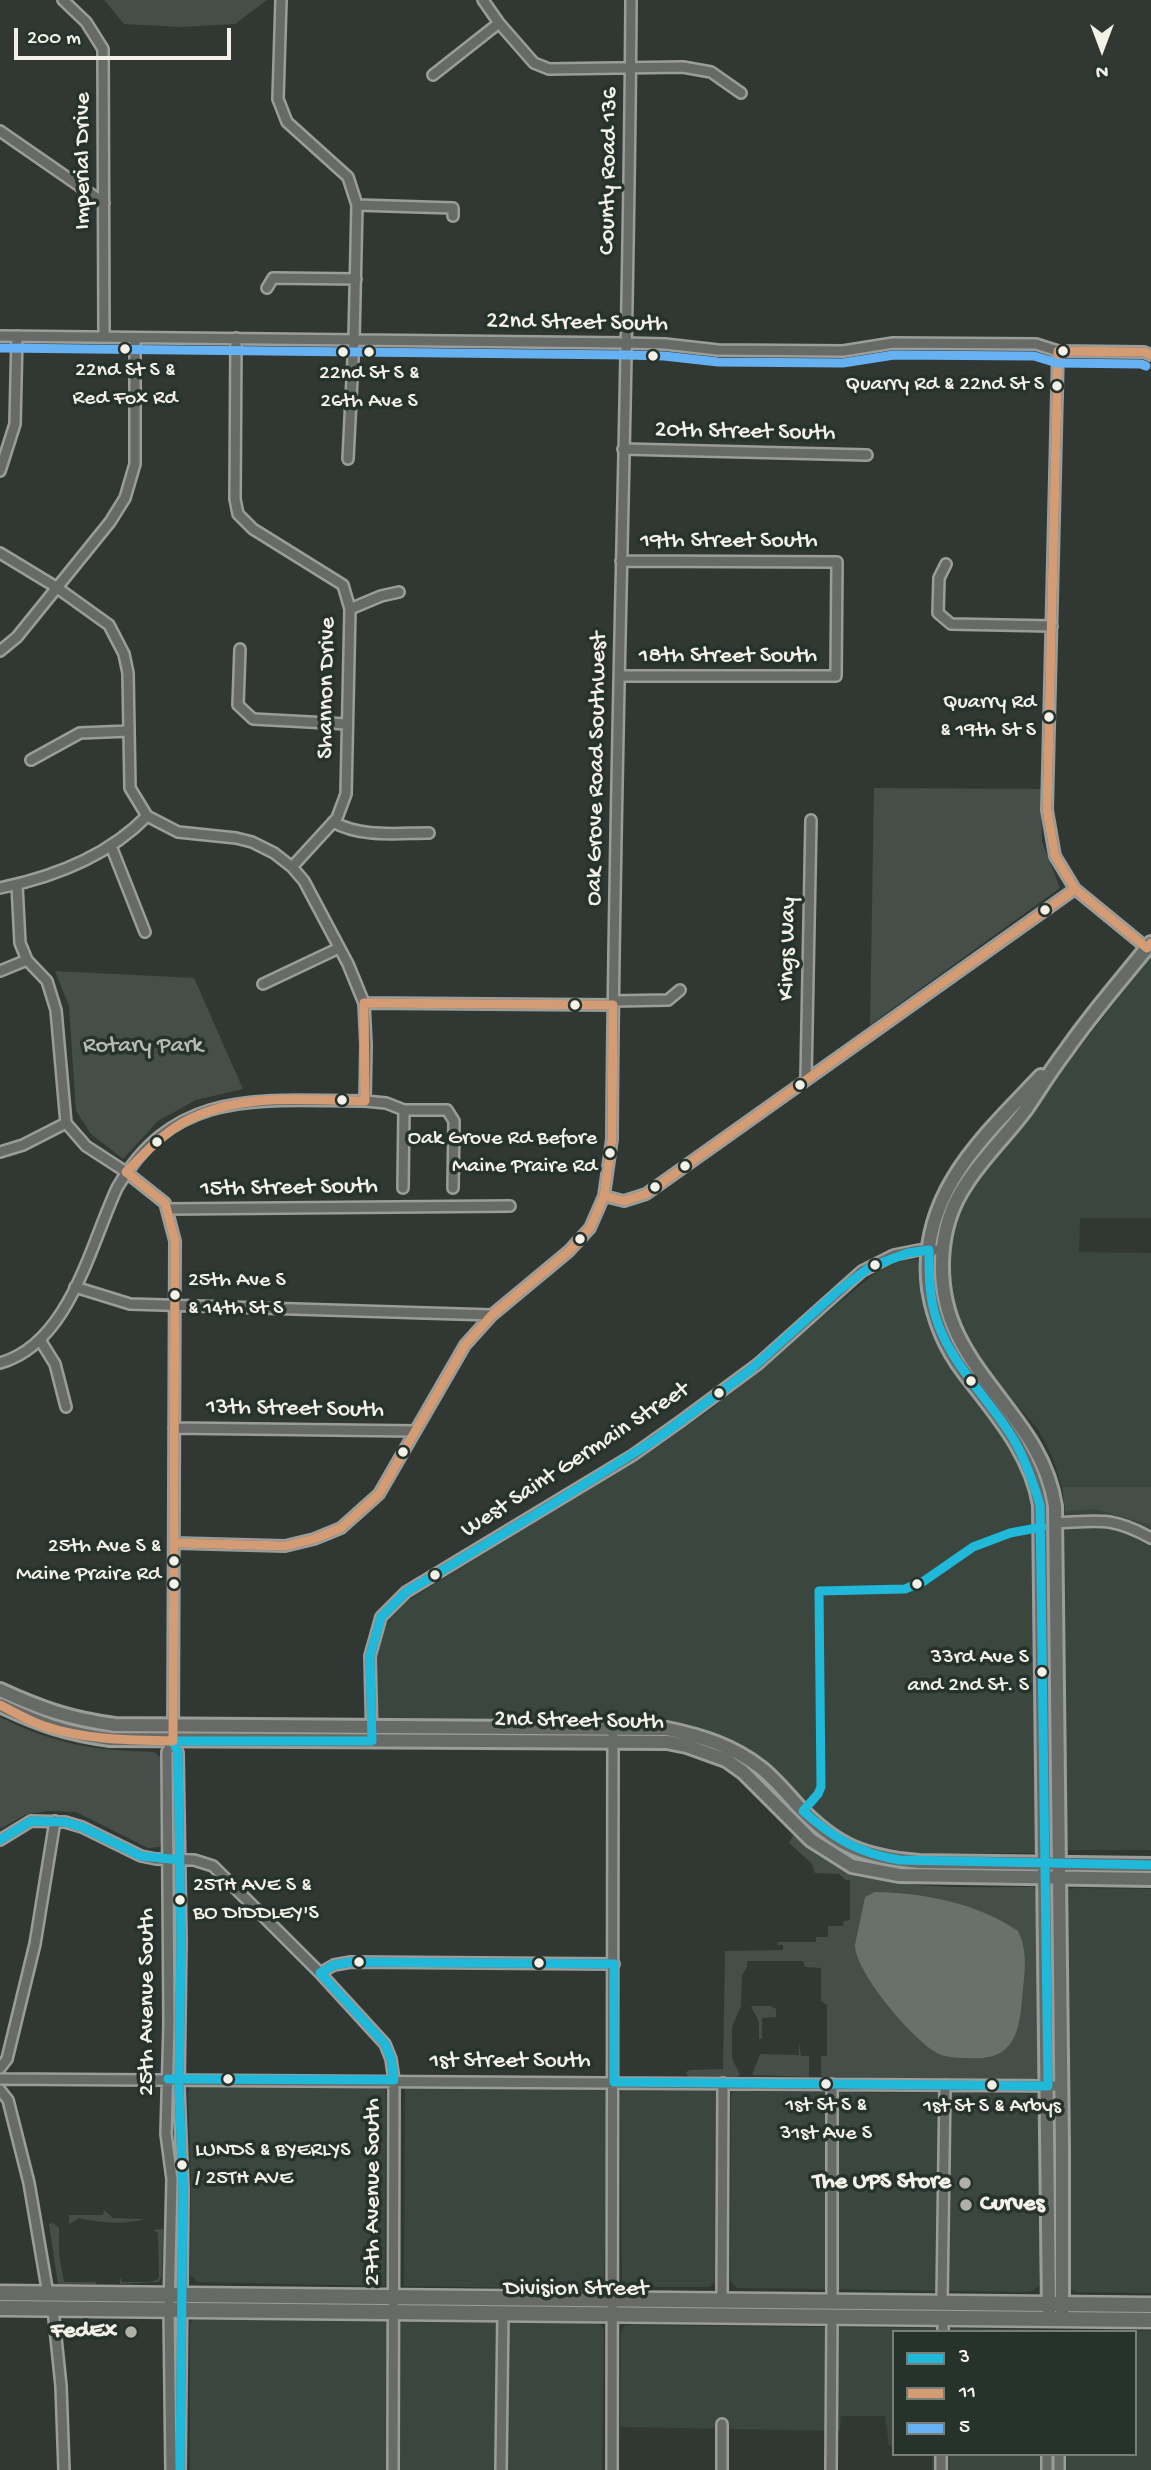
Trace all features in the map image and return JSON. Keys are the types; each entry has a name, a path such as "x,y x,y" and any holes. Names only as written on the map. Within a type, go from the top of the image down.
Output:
{"highway":[{"name":"Division Street","path":"0,2293 175,2302 832,2308"},
{"name":"Division Street","path":"393,2304 503,2312 722,2299 1055,2324 1151,2320"},
{"name":"Division Street","path":"0,2308 53,2309 175,2302"},
{"name":"Division Street","path":"943,2317 1055,2303 1151,2305"}],"main road":[{"path":"1055,2086 1045,1878 1042,1529 1037,1488 1019,1447 943,1339 934,1315 930,1292 929,1250 940,1204 960,1167 998,1121 1065,1050 1149,946"},
{"path":"1055,2324 1055,2086 1060,1878 1056,1523 1052,1492 1038,1452 1023,1427 975,1364 954,1328 943,1283 942,1250 948,1221 963,1187 1020,1116 1065,1050"},
{"name":"2nd Street South","path":"0,1690 40,1709 81,1721 115,1725 667,1729 700,1736 731,1748 762,1769 829,1836 858,1851 884,1859 919,1862 1151,1864"},
{"name":"2nd Street South","path":"0,1705 42,1725 74,1734 110,1739 667,1742 726,1760 743,1772 811,1840 852,1866 900,1875 1151,1879"}],"street":[{"name":"Imperial Drive","path":"64,0 86,22 103,49 104,337"},
{"path":"281,0 278,99 287,122 348,177 357,205 348,459"},
{"path":"483,0 534,63 549,69 683,67 711,72 741,93"},
{"name":"County Road 136","path":"626,343 631,0"},
{"path":"433,75 499,23"},
{"path":"0,131 104,203"},
{"path":"357,205 453,208 453,216"},
{"path":"267,288 273,278 356,279"},
{"name":"22nd Street South","path":"0,336 626,343 718,350 843,351 893,344 1036,344 1058,351 1144,352 1151,355"},
{"path":"0,471 15,424 18,336"},
{"name":"Shannon Drive","path":"236,338 235,499 238,514 253,529 343,585 350,609 346,794 337,818 292,867"},
{"path":"0,651 17,637 110,522 125,498 135,464 135,339"},
{"name":"Oak Grove Road Southwest","path":"175,1543 285,1546 314,1539 341,1528 379,1494 466,1345 492,1315 569,1251 590,1228 604,1196 612,1139 626,343"},
{"path":"1058,351 1047,810 1055,856 1075,889 1149,946"},
{"name":"20th Street South","path":"623,449 867,455"},
{"path":"0,553 56,587 109,625 124,654 128,673 130,788 147,816 178,832 252,842 274,853 304,881 358,984 364,1003 365,1101"},
{"name":"19th Street South","path":"621,561 837,562 836,676"},
{"path":"946,564 939,578 938,613 951,624 1052,626"},
{"path":"350,609 380,596 399,593"},
{"path":"240,649 238,705 253,719 347,724"},
{"name":"18th Street South","path":"620,676 836,676"},
{"path":"31,760 80,733 130,731"},
{"path":"0,888 62,872 111,846 147,816"},
{"name":"Kings Way","path":"806,1079 811,820"},
{"path":"333,822 347,830 365,833 429,833"},
{"path":"111,846 145,932"},
{"path":"0,1152 23,1146 66,1123 56,1010 47,981 27,960 20,943 18,884"},
{"path":"604,1196 624,1201 646,1194 1075,889"},
{"path":"263,984 340,948"},
{"path":"0,971 27,960"},
{"path":"364,1003 613,1003 668,1000 680,990"},
{"path":"0,1363 23,1353 54,1326 75,1287 108,1207 126,1172 162,1134 201,1112 239,1102 365,1101 386,1102 404,1111 447,1110 454,1121 453,1188"},
{"path":"403,1188 404,1111"},
{"name":"15th Street South","path":"66,1123 86,1146 152,1191 168,1209 510,1206"},
{"name":"25th Avenue South","path":"168,1209 175,1241 173,1741 178,1753 179,2080 183,2223 175,2302"},
{"name":"West Saint Germain Street","path":"372,1741 370,1656 381,1617 406,1592 633,1455 758,1364 862,1271 894,1255 942,1250"},
{"path":"75,1287 130,1304 492,1315"},
{"path":"40,1340 55,1364 66,1407"},
{"name":"13th Street South","path":"174,1428 415,1432"},
{"path":"1056,1523 1115,1521 1134,1527 1151,1538"},
{"path":"612,2470 613,1729"},
{"name":"25th Avenue South","path":"173,1741 167,1752 166,2134 172,2179 175,2302"},
{"path":"0,1840 31,1821 55,1821 82,1827 141,1856 180,1860"},
{"path":"1,2082 0,2067 6,2059 35,1944 55,1821"},
{"name":"27th Avenue South","path":"180,1860 194,1860 213,1866 320,1973 385,2044 391,2059 394,2080 393,2470"},
{"path":"320,1973 334,1965 351,1962 614,1964"},
{"name":"1st Street South","path":"1,2082 394,2080 1055,2086"},
{"path":"722,2299 723,2083"},
{"path":"831,2470 832,2084"},
{"path":"943,2317 945,2085"},
{"path":"0,2090 8,2100 29,2183 48,2294"},
{"path":"172,2470 175,2302"},
{"path":"175,2302 180,2470"},
{"path":"53,2309 61,2386 64,2470"},
{"path":"501,2470 503,2312"},
{"path":"722,2424 722,2470"}],"shaded area":[{"path":"1151,956 1151,1218 1080,1218 1079,1252 1151,1253 1151,1487 1062,1487 1052,1456 1038,1429 993,1379 963,1332 951,1291 947,1255 953,1223 970,1189"},
{"path":"923,1259 931,1315 1020,1455 1036,1503 1040,1853 913,1853 848,1837 824,1821 771,1768 745,1747 680,1724 377,1720 376,1652 379,1637 388,1622 407,1601 650,1452 710,1410 880,1269 904,1260"},
{"path":"1095,1509 1151,1524 1151,1850 1066,1850 1065,1512"},
{"path":"1151,1889 1151,2293 1076,2292 1070,2289 1068,2284 1065,1890"},
{"path":"875,1892 950,1901 985,1913 1018,1931 1025,1956 1021,2013 1015,2035 1004,2050 984,2058 946,2056 928,2047 901,2021 865,1972 855,1945 865,1897"},
{"path":"191,2086 386,2090 385,2286 198,2282 190,2275 188,2092"},
{"path":"405,2088 606,2091 604,2284 597,2289 404,2286"},
{"path":"622,2090 717,2092 717,2271 715,2282 709,2287 629,2286 622,2280 620,2097"},
{"path":"733,2091 1041,2095 1043,2208 1039,2286 1030,2292 737,2288 730,2280"},
{"path":"194,2318 600,2323 604,2330 602,2470 190,2470 190,2324"},
{"path":"625,2325 1035,2330 892,2330 892,2446 889,2446 885,2416 841,2416 840,2431 620,2427 621,2334"},
{"path":"1137,2331 1151,2331 1151,2470 1066,2470 1066,2456 1137,2456"},
{"path":"932,2456 1042,2456 1042,2470 932,2470"}],"green space":[{"path":"104,0 267,0 235,24 181,27 124,24"},
{"path":"874,788 1041,789 1042,842 1060,888 870,1025"},
{"name":"Rotary Park","path":"55,971 194,978 243,1089 196,1100 158,1121 123,1159 91,1134 76,1111 69,1006"},
{"path":"1062,1487 1151,1487 1151,1525 1095,1509 1065,1512"},
{"path":"0,1717 57,1740 112,1750 154,1752 162,1763 160,1847 148,1848 76,1812 47,1811 25,1815 0,1829"},
{"path":"794,1834 836,1864 889,1881 937,1886 1034,1887 1039,1904 1038,2077 1031,2080 824,2078 821,2075 821,2056 827,2056 827,2005 821,2001 821,1968 805,1967 803,1961 747,1961 742,1975 741,2006 732,2027 732,2058 740,2075 688,2077 686,2072 690,2070 723,2069 725,1951 783,1950 783,1945 778,1945 778,1942 816,1942 816,1937 828,1937 828,1926 843,1926 844,1921 850,1920 850,1880 839,1874 815,1873 811,1863 789,1843"},
{"path":"751,2006 771,2006 776,2009 776,2017 762,2018 762,2039 759,2039 759,2022"},
{"path":"799,2043 801,2056 809,2056 809,2077 752,2075 760,2054 799,2055"},
{"path":"104,2210 113,2218 145,2219 112,2223 79,2218 69,2224 69,2215 103,2215"},
{"path":"53,2223 59,2228 59,2254 64,2282 96,2284 58,2284 49,2224"},
{"path":"163,2229 162,2275 159,2282 120,2284 120,2277 122,2282 157,2280 158,2233 153,2230"}],"transit line":[{"name":"5","path":"0,348 626,355 718,362 843,363 894,355 1034,356 1057,363 1146,366"},
{"name":"11","path":"1151,355 1144,352 1058,351 1047,810 1055,856 1075,889 1147,948 1151,943"},
{"name":"11","path":"604,1196 624,1201 646,1194 1075,889"},
{"name":"11","path":"0,1705 38,1724 60,1731 108,1738 173,1741 175,1241 165,1203 126,1172 176,1127 205,1112 272,1100 365,1101 364,1003 613,1005 612,1139 604,1196 590,1228 569,1251 492,1315 465,1345 379,1494 341,1528 314,1539 285,1546 175,1543"},
{"name":"3","path":"168,2079 394,2080 391,2059 385,2044 320,1973 334,1965 351,1962 614,1964 614,2082 1048,2086 1040,1505 1014,1440 953,1355 938,1324 929,1278 929,1250 908,1253 870,1267 838,1291 749,1371 655,1440 406,1592 381,1617 370,1656 372,1741 173,1741"},
{"name":"3","path":"1042,1527 1010,1533 973,1547 924,1581 905,1589 819,1591 821,1787 803,1811 848,1843 872,1854 900,1860 1151,1865"},
{"name":"3","path":"173,1741 178,1753 181,1941 179,2088 183,2190 180,2470"},
{"name":"3","path":"0,1840 31,1821 65,1822 82,1827 141,1856 180,1860"}],"place":[{"name":"22nd St S & Red Fox Rd","path":"125,349"},
{"name":"22nd St S & 26th Ave S","path":"369,352"},
{"name":"Quarry Rd & 22nd St S","path":"1057,386"},
{"name":"Quarry Rd & 19th St S","path":"1049,717"},
{"name":"Oak Grove Rd Before Maine Praire Rd","path":"610,1153"},
{"name":"25th Ave S & 14th St S","path":"175,1295"},
{"name":"25th Ave S & Maine Praire Rd","path":"174,1561"},
{"name":"33rd Ave S and 2nd St. S","path":"1042,1672"},
{"name":"25TH AVE S & BO DIDDLEY'S","path":"180,1900"},
{"name":"1st St S & 31st Ave S","path":"826,2084"},
{"name":"1st St S & Arbys","path":"992,2085"},
{"name":"LUNDS & BYERLYS / 25TH AVE","path":"182,2165"},
{"name":"The UPS Store","path":"965,2183"},
{"name":"Curves","path":"966,2205"},
{"name":"FedEx","path":"131,2332"}]}
